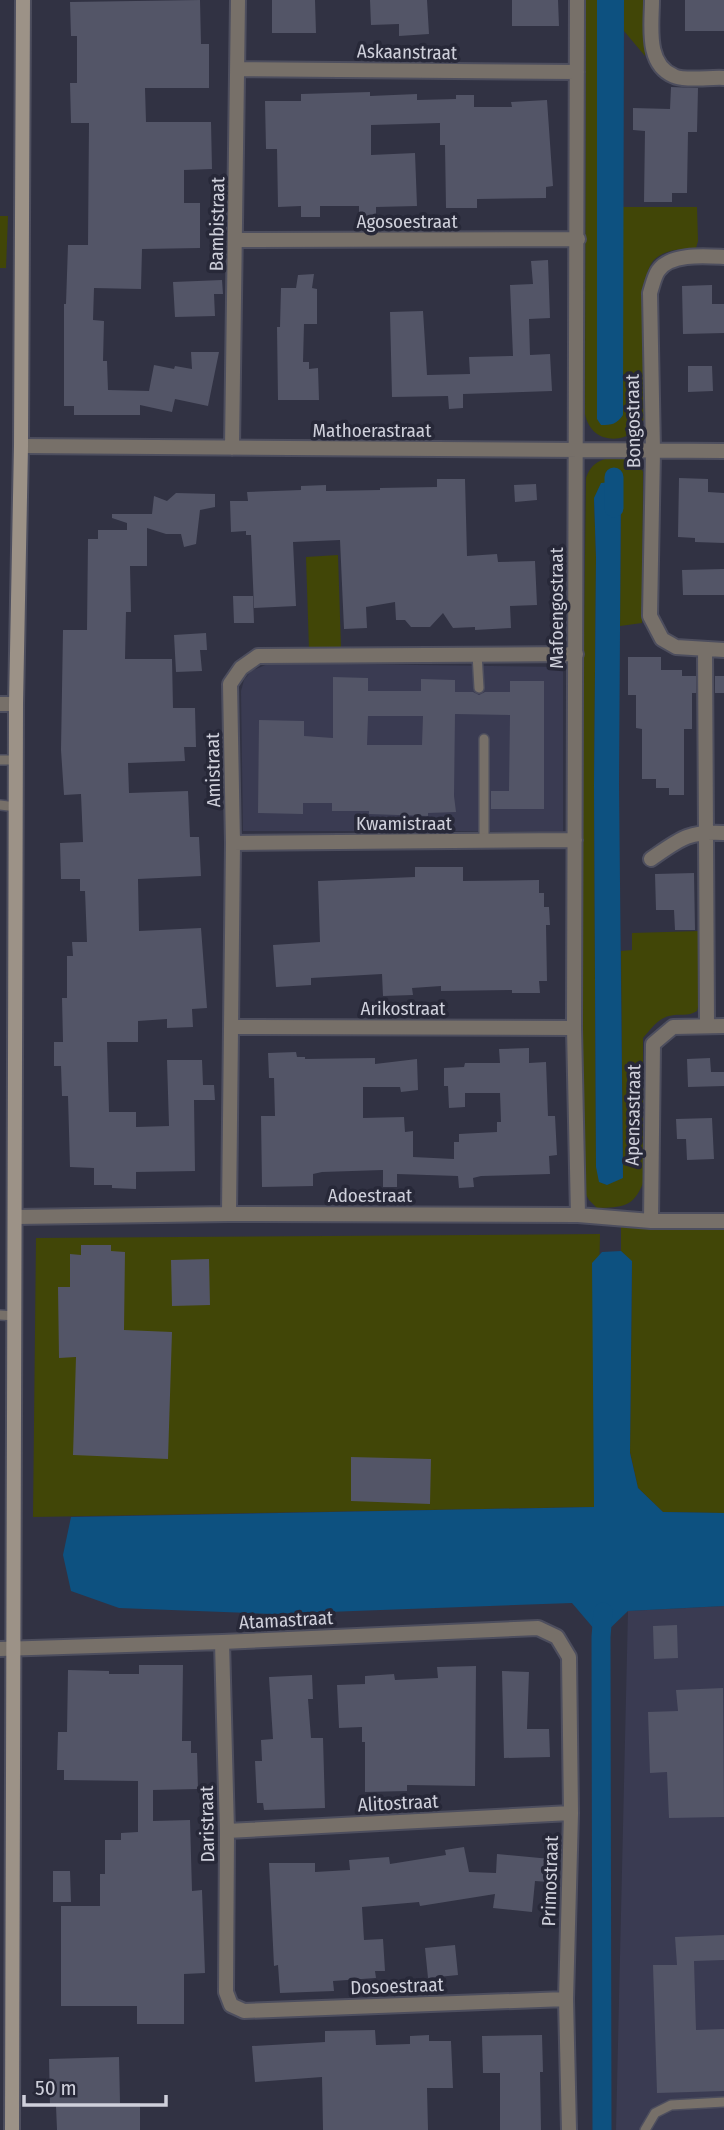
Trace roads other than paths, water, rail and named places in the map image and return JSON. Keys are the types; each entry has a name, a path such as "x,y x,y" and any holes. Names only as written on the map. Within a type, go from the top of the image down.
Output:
{"street":[{"path":"12,2130 7,1649 8,1316 15,1217 16,704 21,446 23,0"},
{"name":"Bambistraat","path":"232,448 238,0"},
{"name":"Mafoengostraat","path":"577,0 573,1028 578,1215"},
{"path":"652,0 652,48 659,65 675,77 724,78"},
{"name":"Askaanstraat","path":"238,69 577,72"},
{"name":"Agosoestraat","path":"236,240 578,239"},
{"name":"Bongostraat","path":"705,649 676,648 662,639 650,616 653,451 650,293 658,270 674,260 701,256 724,257"},
{"name":"Mathoerastraat","path":"21,446 724,451"},
{"path":"707,1026 705,649 724,650"},
{"name":"Amistraat","path":"229,1213 233,843 230,684 241,668 258,656 576,654"},
{"path":"0,704 16,704"},
{"path":"652,859 683,836 706,832 724,833"},
{"name":"Kwamistraat","path":"233,843 575,840"},
{"name":"Apensastraat","path":"651,1222 653,1044 673,1027 724,1026"},
{"name":"Arikostraat","path":"232,1027 573,1028"},
{"name":"Adoestraat","path":"15,1217 229,1213 578,1215 651,1222 724,1221"},
{"name":"Atamastraat","path":"7,1649 538,1628 557,1637"},
{"name":"Primostraat","path":"557,1637 569,1657 572,1813 566,1999 569,2130"},
{"name":"Daristraat","path":"222,1642 227,1831 226,1992 231,2005"},
{"name":"Alitostraat","path":"227,1831 572,1813"},
{"name":"Dosoestraat","path":"231,2005 244,2011 566,1999"}],"lane":[{"path":"477,654 479,688"},
{"path":"484,739 484,841"},
{"path":"0,760 16,760"},
{"path":"0,805 16,807"},
{"path":"645,2130 655,2113 671,2105 724,2102"}],"water":[{"path":"597,0 624,0 623,415 608,425 601,425 597,419"},
{"path":"621,481 619,784 623,1178 607,1185 599,1182 596,1167 594,498 601,483"},
{"path":"621,1251 632,1261 630,1453 638,1488 663,1512 724,1513 724,1606 628,1611 601,1637 572,1603 273,1614 119,1608 71,1591 63,1555 71,1517 594,1507 592,1263 602,1252"}],"waterway":[{"path":"614,477 614,508"},
{"path":"602,2130 603,1612"}]}
